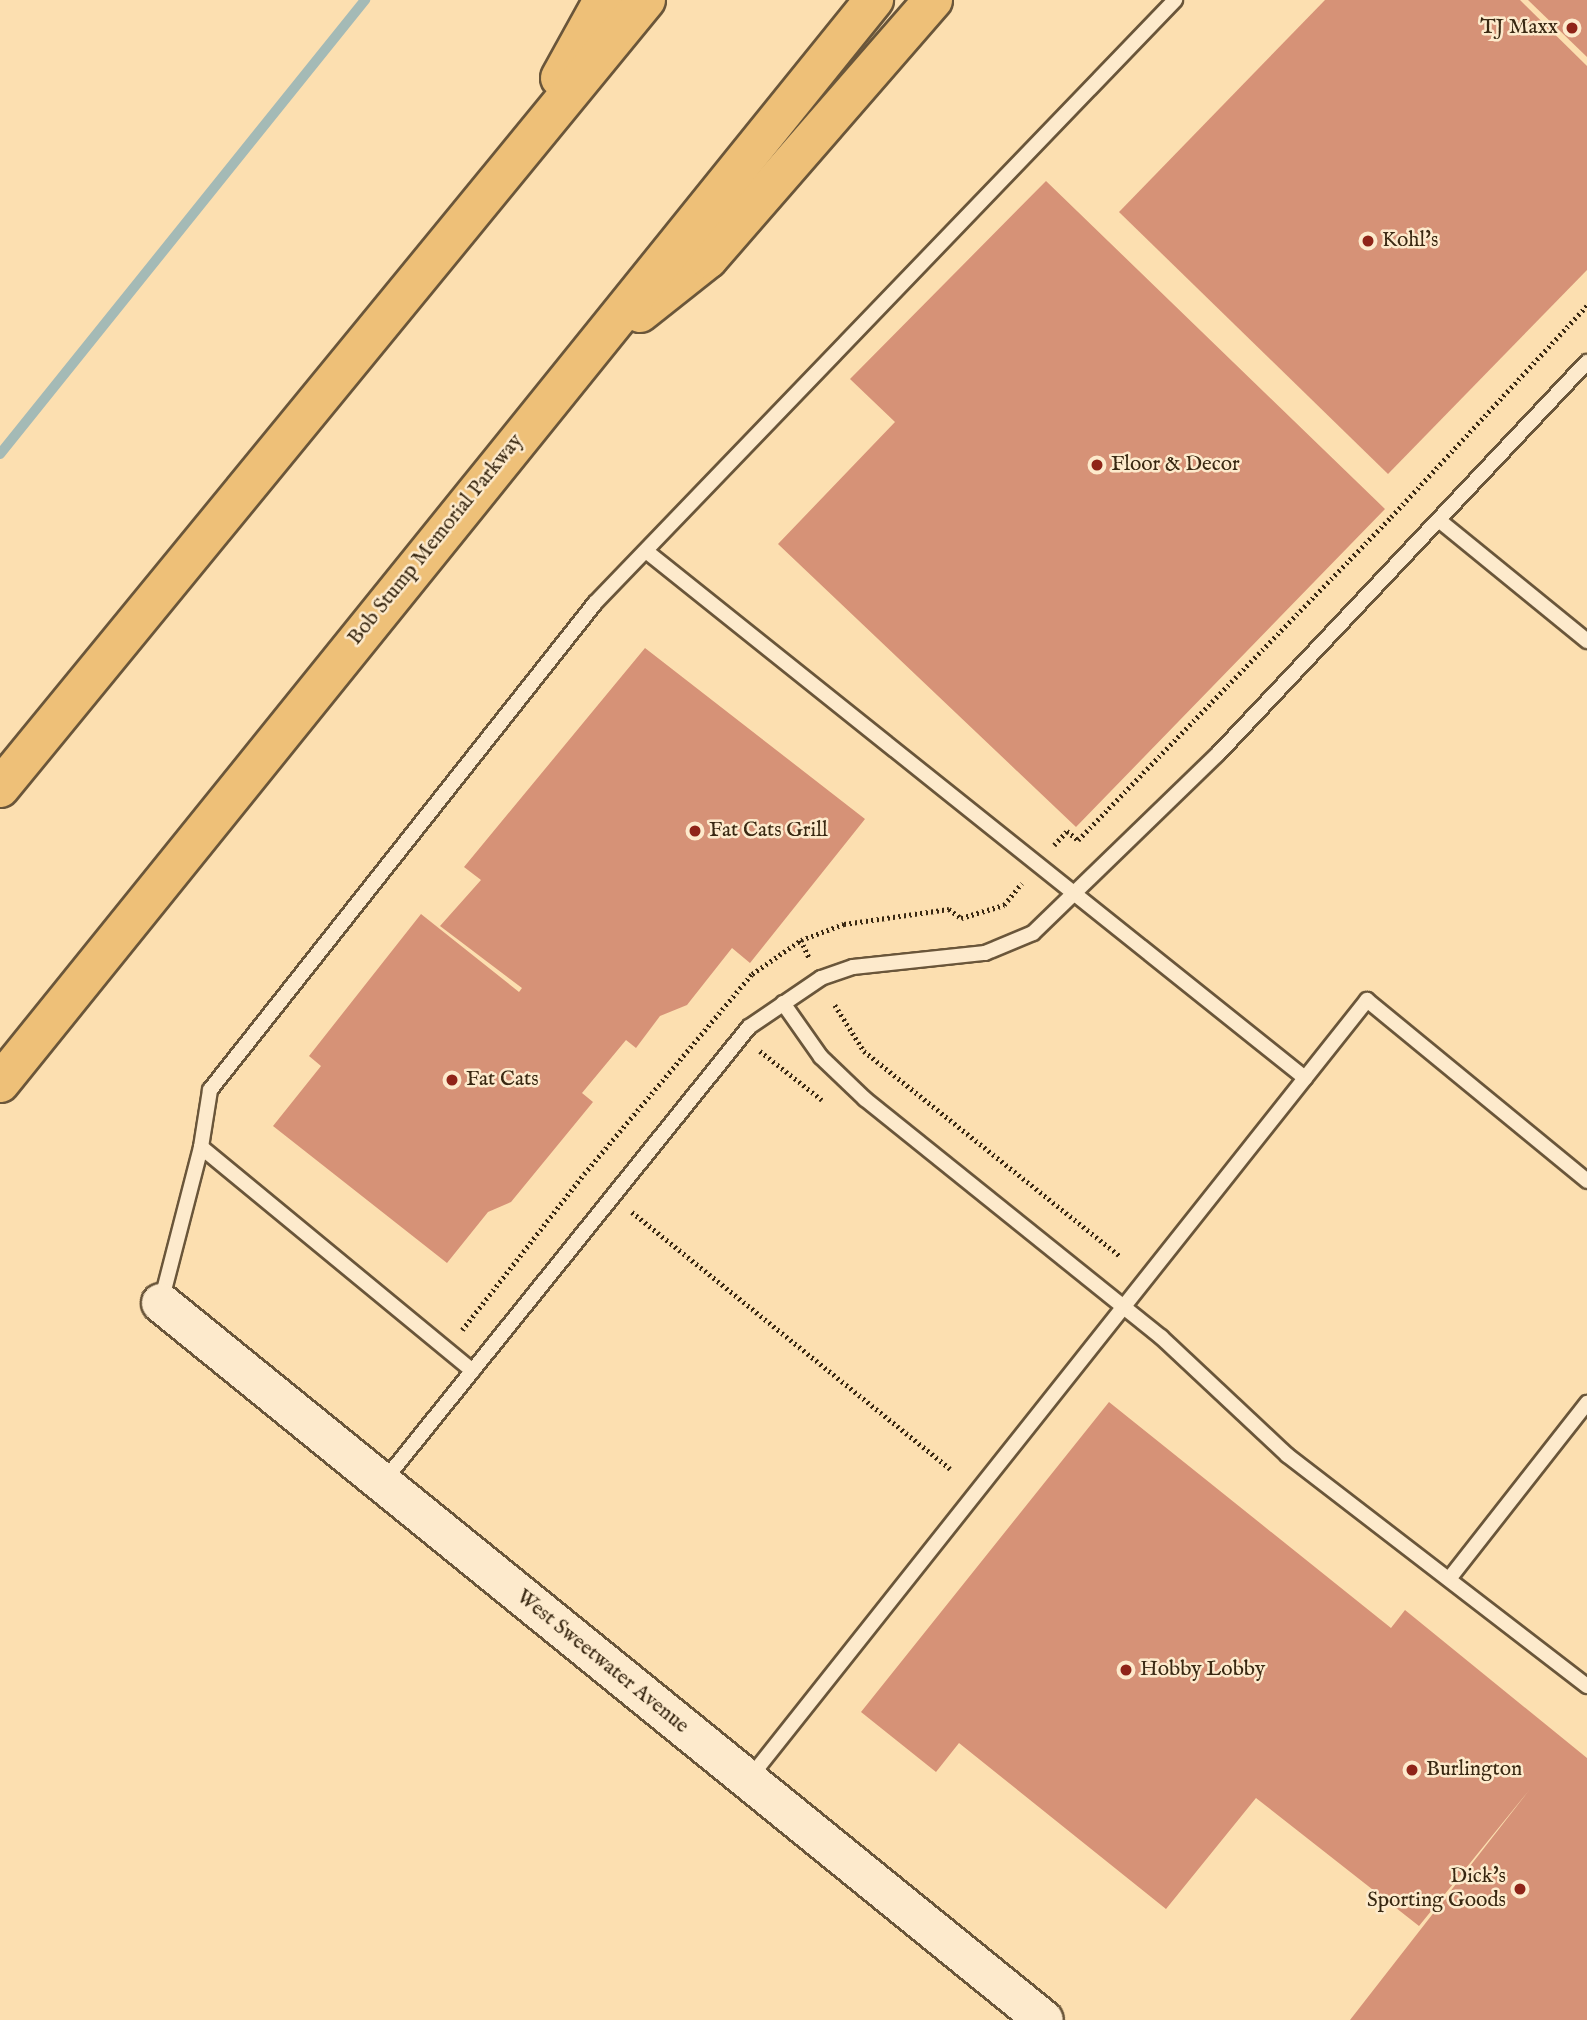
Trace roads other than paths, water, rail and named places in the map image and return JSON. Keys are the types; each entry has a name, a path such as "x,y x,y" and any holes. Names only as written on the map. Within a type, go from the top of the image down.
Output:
{"highway":[{"path":"509,170 603,0"},
{"path":"0,788 646,0"},
{"name":"Bob Stump Memorial Parkway","path":"0,1083 874,0"},
{"path":"581,360 708,259 933,0"}],"street":[{"name":"West Sweetwater Avenue","path":"161,1303 1044,2020"}],"lane":[{"path":"161,1303 201,1147 210,1090 595,603 1175,0"},
{"path":"383,1482 749,1027 821,978 853,967 985,953 1033,933 1217,755 1587,362"},
{"path":"1440,521 1587,641"},
{"path":"646,551 1075,891 1305,1078"},
{"path":"747,1781 1367,1000 1587,1181"},
{"path":"783,1003 821,1057 865,1099 1123,1306 1287,1455 1587,1686"},
{"path":"201,1147 473,1371"},
{"path":"1449,1579 1587,1403"}],"waterway":[{"path":"0,454 365,0"}],"place":[{"name":"TJ Maxx","path":"1572,28"},
{"name":"Kohl's","path":"1368,241"},
{"name":"Floor & Decor","path":"1097,465"},
{"name":"Fat Cats Grill","path":"695,831"},
{"name":"Fat Cats","path":"452,1080"},
{"name":"Hobby Lobby","path":"1126,1670"},
{"name":"Burlington","path":"1412,1770"},
{"name":"Dick's Sporting Goods","path":"1520,1889"}]}
